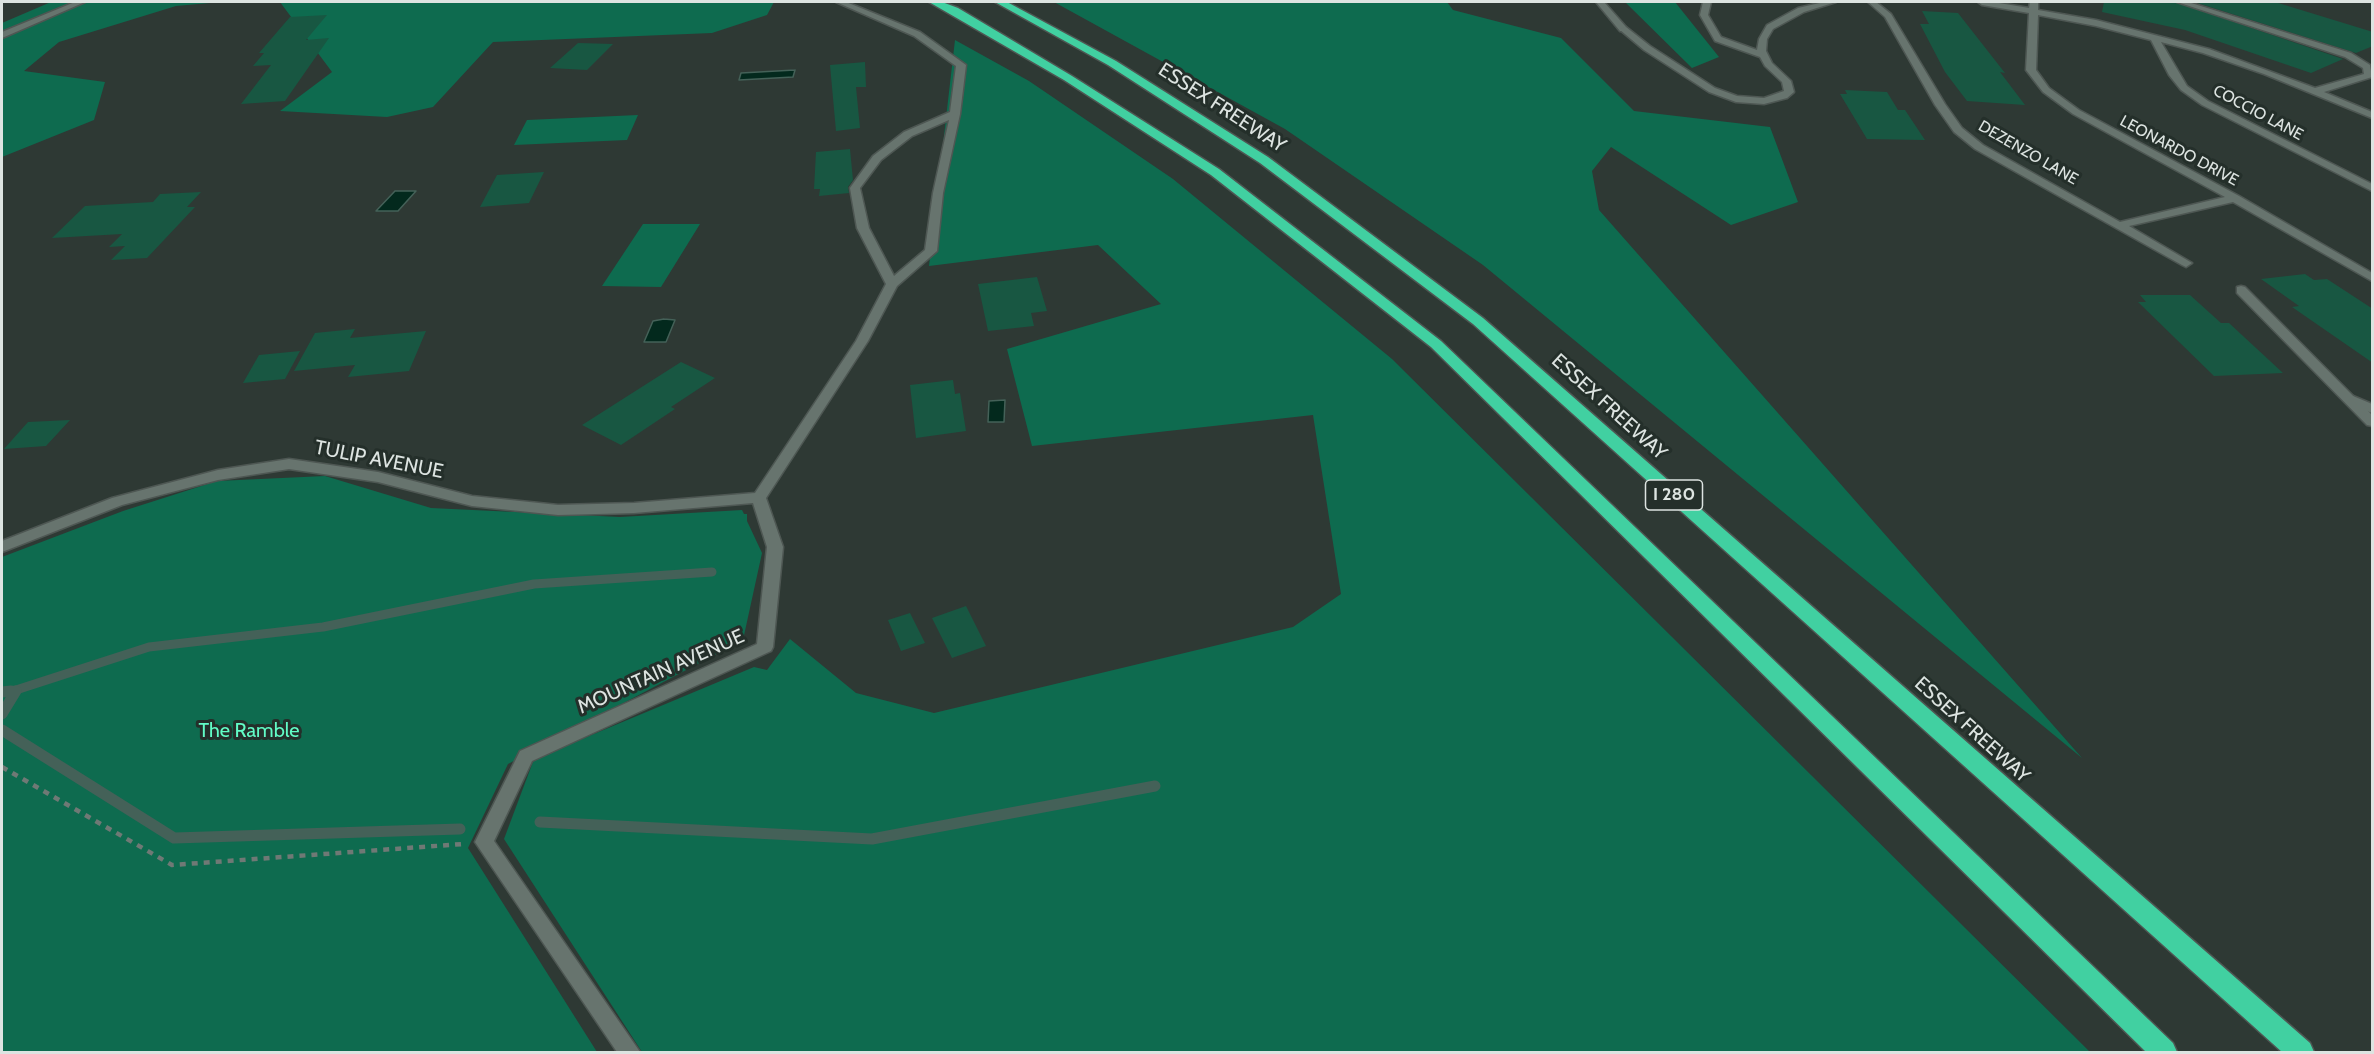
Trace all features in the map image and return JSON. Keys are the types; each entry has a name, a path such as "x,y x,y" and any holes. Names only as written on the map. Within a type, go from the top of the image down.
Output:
{"highway":[{"name":"I 280","path":"934,2 954,10 1068,78 1215,172 1436,344 2164,1053"},
{"name":"ESSEX FREEWAY","path":"1000,2 1112,63 1264,160 1478,321 2301,1053"}],"street":[{"path":"2,36 81,2"},
{"path":"759,498 862,341 892,284 931,251 938,193 955,114 960,65 917,34 840,2"},
{"path":"1600,2 1623,29 1647,48 1712,90 1736,99 1764,101 1784,96 1789,92 1786,81 1761,51 1763,39 1770,27 1801,10 1832,2"},
{"path":"1707,2 1704,15 1718,39 1763,55"},
{"name":"DEZENZO LANE","path":"1872,2 1888,16 1940,105 1958,130 1979,147 2186,263"},
{"path":"1982,2 2033,6 2206,51 2373,115"},
{"path":"2181,2 2348,55 2370,69 2369,75 2317,92"},
{"name":"LEONARDO DRIVE","path":"2033,6 2031,70 2046,90 2076,112 2235,198 2373,278"},
{"name":"COCCIO LANE","path":"2154,37 2174,75 2184,88 2205,103 2373,188"},
{"path":"892,284 863,228 855,188 878,158 908,134 955,114"},
{"path":"2120,225 2235,198"},
{"path":"2241,290 2373,422"},
{"path":"2353,400 2373,409"},
{"name":"TULIP AVENUE","path":"2,547 117,501 218,475 289,465 378,477 472,501 558,510 634,508 759,498"},
{"name":"MOUNTAIN AVENUE","path":"484,842 526,756 765,647 775,547 759,498"},
{"path":"484,842 629,1053"}],"path":[{"path":"2,767 172,865 484,842"}],"green space":[{"path":"51,2 221,2 176,6 59,42 24,71 105,82 94,120 2,157 2,23"},
{"path":"280,2 774,2 767,15 712,33 493,42 433,107 387,117 280,111 332,72"},
{"path":"1054,2 1447,2 1453,10 1561,38 1634,111 1770,127 1798,202 1731,225 1611,147 1592,171 1599,210 2082,758 1483,265 1285,129"},
{"path":"1625,2 1675,2 1719,57 1692,68"},
{"path":"955,40 1029,81 1173,179 1392,359 2090,1052 642,1052 504,839 534,759 754,667 767,670 790,639 856,693 934,713 1293,627 1341,594 1313,415 1032,446 1007,349 1161,304 1098,245 929,266"},
{"path":"638,115 627,140 514,145 527,120"},
{"path":"643,224 700,224 661,287 602,286"},
{"name":"The Ramble","path":"325,476 431,508 620,517 742,510 744,514 747,514 747,521 762,553 743,640 508,764 468,848 597,1052 2,1052 2,557 123,511 217,481"}],"shaded area":[{"path":"795,70 793,77 739,80 741,73"},
{"path":"395,191 416,191 398,211 376,211"},
{"path":"675,320 666,342 644,342 653,321"},
{"path":"1005,400 1004,422 988,422 989,401"}],"building":[{"path":"2104,2 2175,2 2343,59 2311,73 2185,30 2102,12"},
{"path":"2194,2 2275,2 2373,32 2373,46 2356,53"},
{"path":"1922,11 1958,13 2005,73 2000,72 2025,105 1967,101 1945,72 1920,24 1929,24"},
{"path":"327,15 306,40 329,38 285,101 241,104 271,65 253,66 264,53 259,53 290,17"},
{"path":"578,43 613,44 587,70 550,68"},
{"path":"865,62 866,87 856,87 860,128 836,131 830,65"},
{"path":"1845,90 1887,92 1898,110 1905,110 1925,140 1867,139 1840,94 1847,94"},
{"path":"850,149 853,180 848,187 849,193 819,196 820,189 814,189 816,152"},
{"path":"544,172 529,203 480,207 497,175"},
{"path":"201,192 187,207 195,207 147,258 111,260 125,246 109,247 122,234 52,238 85,206 153,202 160,194"},
{"path":"2305,274 2314,280 2327,279 2373,309 2373,363 2292,307 2299,306 2261,279"},
{"path":"1037,277 1047,311 1031,313 1034,326 988,331 978,284"},
{"path":"2140,295 2190,295 2221,323 2229,323 2283,373 2214,376 2138,302 2146,302"},
{"path":"355,329 350,338 426,331 409,371 348,377 355,365 294,371 315,333"},
{"path":"300,351 285,379 243,383 259,355"},
{"path":"681,362 715,378 671,407 675,409 621,445 582,425"},
{"path":"953,380 955,394 960,393 966,431 916,438 910,385"},
{"path":"70,420 46,446 4,449 28,422"},
{"path":"966,606 986,646 952,658 932,618"},
{"path":"910,613 925,643 901,651 888,620"}],"waterway":[{"path":"16,690 149,647 323,627 534,584 712,572"},
{"path":"11,691 2,692 16,690"},
{"path":"2,714 16,691"},
{"path":"2,730 174,838 460,829"},
{"path":"540,822 872,839 1155,786"}]}
